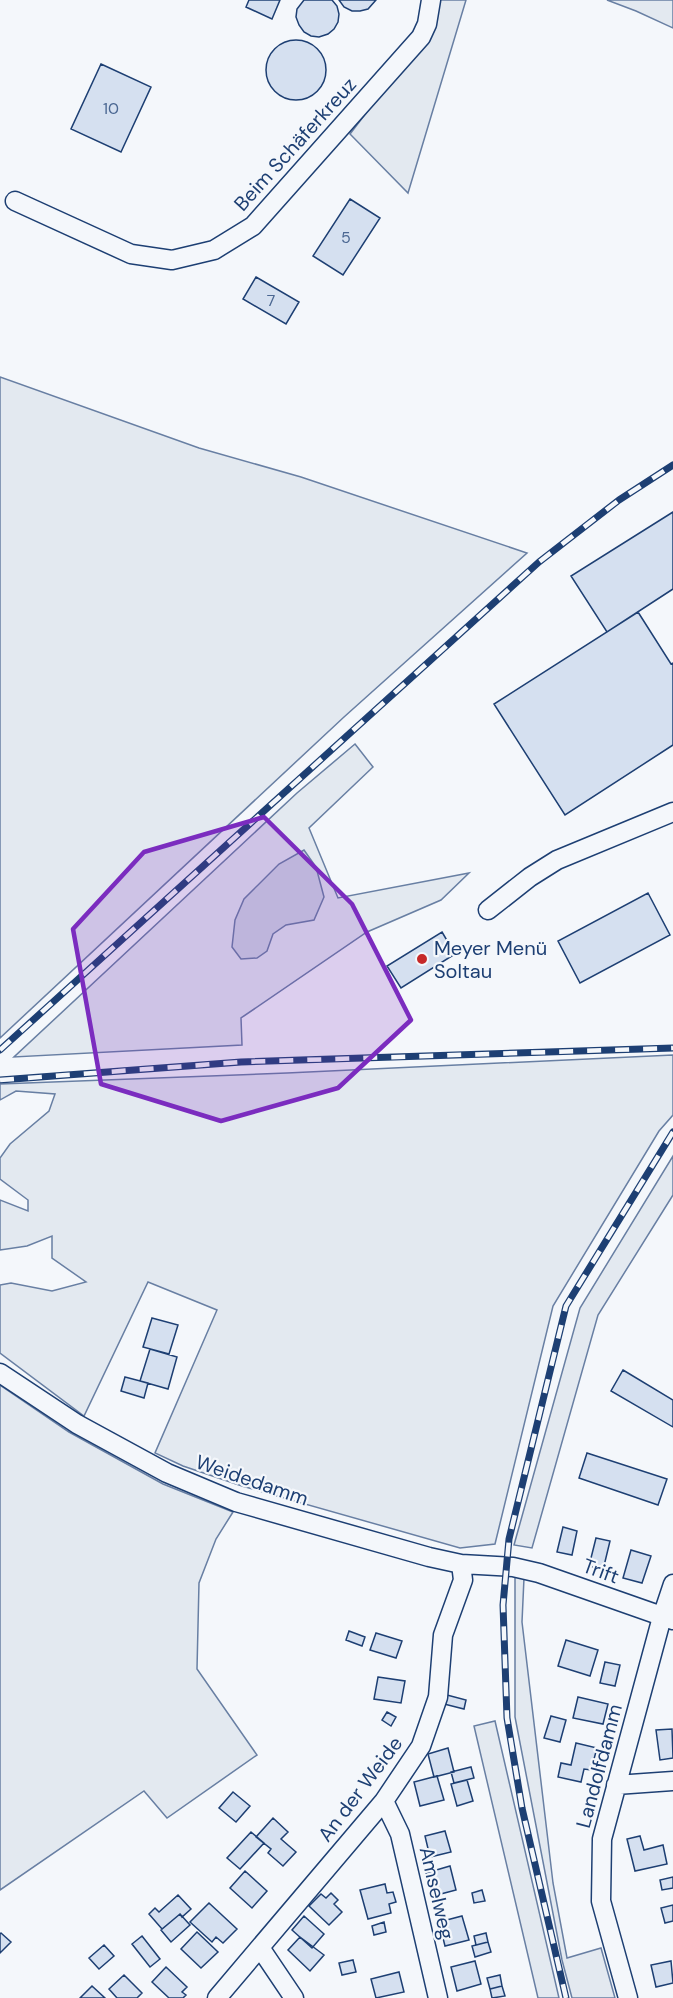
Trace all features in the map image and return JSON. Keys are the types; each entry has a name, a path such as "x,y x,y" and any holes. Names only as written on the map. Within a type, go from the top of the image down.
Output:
{"street":[{"name":"Beim Schäferkreuz","path":"15,201 131,254 172,260 214,250 253,226 421,37 428,24 431,0"},
{"path":"488,910 530,876 557,860 673,812"},
{"name":"Weidedamm","path":"0,1373 77,1424 167,1473 236,1502 429,1557 461,1564 513,1567"},
{"name":"An der Weide","path":"218,1998 384,1801 421,1746 438,1697 443,1635 463,1580 461,1564"},
{"name":"Trift","path":"513,1567 539,1573 668,1618"},
{"name":"Landolfdamm","path":"628,1998 601,1901 602,1839 616,1785 668,1618 673,1584"},
{"path":"616,1785 673,1780"},
{"name":"Amselweg","path":"384,1801 400,1834 438,1998"},
{"path":"261,1949 294,1998"}],"highlighted area":[{"path":"264,817 352,904 411,1020 338,1088 221,1121 101,1084 73,929 144,852"}],"shaded area":[{"path":"439,0 466,0 408,193 350,134 419,44"},
{"path":"607,0 673,0 673,28 636,11"},
{"path":"0,377 199,448 301,477 527,553 344,717 0,1038"},
{"path":"355,744 373,767 309,828 338,898 469,873 441,900 367,932 241,1018 242,1045 14,1057 297,793"},
{"path":"304,850 316,867 324,897 314,920 286,925 273,934 267,951 257,958 241,959 232,947 235,920 244,899 279,864"},
{"path":"673,1055 673,1115 659,1131 553,1306 495,1544 460,1548 242,1486 183,1466 155,1453 217,1310 148,1282 84,1416 0,1353 0,1285 11,1283 52,1291 86,1282 52,1258 52,1236 27,1246 0,1250 0,1200 28,1211 28,1200 0,1179 0,1158 10,1144 49,1111 55,1094 16,1091 0,1100 0,1084"},
{"path":"673,1156 673,1195 598,1315 532,1548 514,1545 580,1308"},
{"path":"0,1385 69,1432 163,1484 233,1512 216,1539 199,1583 197,1669 257,1755 167,1818 144,1791 0,1890"},
{"path":"515,1575 524,1578 522,1622 553,1883 567,1958 601,1948 615,1998 572,1998 562,1960 515,1717"},
{"path":"495,1721 559,1998 538,1998 474,1726"}],"building":[{"path":"249,0 280,0 272,19 246,7"},
{"path":"304,0 332,0 339,14 334,29 319,37 304,32 296,17 297,9"},
{"path":"339,0 376,0 368,9 352,11 344,7"},
{"path":"290,40 302,40 313,45 321,53 326,70 324,82 313,95 302,100 290,100 279,95 271,87 266,76 266,64 271,53 279,45"},
{"path":"101,64 151,87 121,152 71,129"},
{"path":"350,199 380,218 343,275 313,256"},
{"path":"256,277 299,302 286,324 243,299"},
{"path":"673,512 673,589 607,632 571,576"},
{"path":"638,612 671,664 673,663 673,745 565,815 494,704"},
{"path":"648,893 670,935 580,983 558,941"},
{"path":"442,932 455,954 401,988 387,966"},
{"path":"152,1318 178,1325 169,1354 143,1347"},
{"path":"150,1349 177,1357 168,1389 140,1381"},
{"path":"623,1370 673,1400 673,1427 611,1391"},
{"path":"125,1377 148,1383 144,1398 121,1391"},
{"path":"587,1453 667,1479 658,1505 579,1478"},
{"path":"563,1527 577,1531 572,1555 557,1552"},
{"path":"596,1538 610,1541 603,1570 589,1566"},
{"path":"631,1550 651,1556 642,1583 623,1578"},
{"path":"349,1631 365,1637 362,1646 346,1640"},
{"path":"376,1633 402,1641 396,1658 370,1650"},
{"path":"566,1640 598,1650 590,1676 558,1666"},
{"path":"605,1662 620,1665 615,1686 600,1683"},
{"path":"378,1677 405,1681 401,1703 374,1699"},
{"path":"447,1695 466,1700 464,1709 444,1704"},
{"path":"578,1697 608,1704 603,1724 573,1718"},
{"path":"387,1712 396,1717 391,1726 382,1720"},
{"path":"551,1716 566,1720 560,1742 544,1738"},
{"path":"672,1729 673,1758 660,1760 656,1730"},
{"path":"576,1743 597,1748 591,1770 584,1769 581,1782 558,1777 561,1763 571,1765"},
{"path":"448,1748 454,1772 434,1777 428,1754"},
{"path":"471,1767 474,1778 454,1783 451,1772"},
{"path":"437,1776 444,1800 420,1806 414,1782"},
{"path":"467,1780 473,1801 457,1806 451,1784"},
{"path":"233,1792 250,1806 236,1822 219,1808"},
{"path":"273,1818 288,1832 281,1839 296,1852 283,1866 268,1853 271,1849 256,1837"},
{"path":"445,1831 451,1852 430,1857 425,1836"},
{"path":"251,1832 264,1843 240,1869 227,1858"},
{"path":"640,1836 644,1850 663,1845 667,1864 635,1871 627,1839"},
{"path":"450,1866 456,1890 433,1896 426,1873"},
{"path":"245,1871 267,1891 252,1908 230,1888"},
{"path":"673,1877 673,1888 662,1890 660,1880"},
{"path":"385,1884 387,1893 393,1892 396,1902 389,1904 391,1913 368,1919 360,1890"},
{"path":"482,1890 485,1901 474,1903 472,1893"},
{"path":"331,1893 338,1900 334,1904 342,1912 329,1925 309,1906 321,1894 326,1898"},
{"path":"178,1895 191,1909 182,1917 180,1914 162,1929 149,1914 155,1908 159,1912"},
{"path":"209,1903 237,1929 223,1943 216,1937 212,1942 190,1922"},
{"path":"673,1905 673,1921 665,1923 661,1908"},
{"path":"180,1914 190,1925 171,1942 161,1930"},
{"path":"304,1916 324,1934 312,1948 292,1930"},
{"path":"462,1916 469,1940 445,1946 439,1922"},
{"path":"384,1922 386,1932 374,1935 372,1926"},
{"path":"197,1932 218,1952 201,1968 181,1949"},
{"path":"486,1933 488,1942 476,1945 474,1936"},
{"path":"0,1934 11,1942 0,1953"},
{"path":"142,1936 160,1959 150,1967 132,1944"},
{"path":"300,1937 324,1955 310,1971 288,1950"},
{"path":"488,1942 491,1952 475,1957 472,1946"},
{"path":"104,1945 114,1956 99,1969 89,1958"},
{"path":"353,1960 356,1972 342,1975 339,1963"},
{"path":"475,1961 481,1984 457,1991 451,1967"},
{"path":"671,1961 673,1983 656,1987 651,1965"},
{"path":"166,1967 187,1987 182,1992 186,1995 183,1998 169,1998 152,1982"},
{"path":"399,1972 404,1992 376,1998 371,1979"},
{"path":"124,1975 142,1993 137,1998 117,1998 109,1989"},
{"path":"500,1975 502,1986 490,1989 487,1978"},
{"path":"92,1986 105,1998 80,1998"},
{"path":"502,1986 505,1996 492,1998 490,1989"}],"railway":[{"path":"0,1050 539,562 619,500 673,465"},
{"path":"0,1080 241,1062 673,1048"},
{"path":"566,1998 522,1808 507,1718 503,1605 509,1539 566,1306 673,1132"}],"place":[{"name":"Meyer Menü Soltau","path":"422,959"}]}
